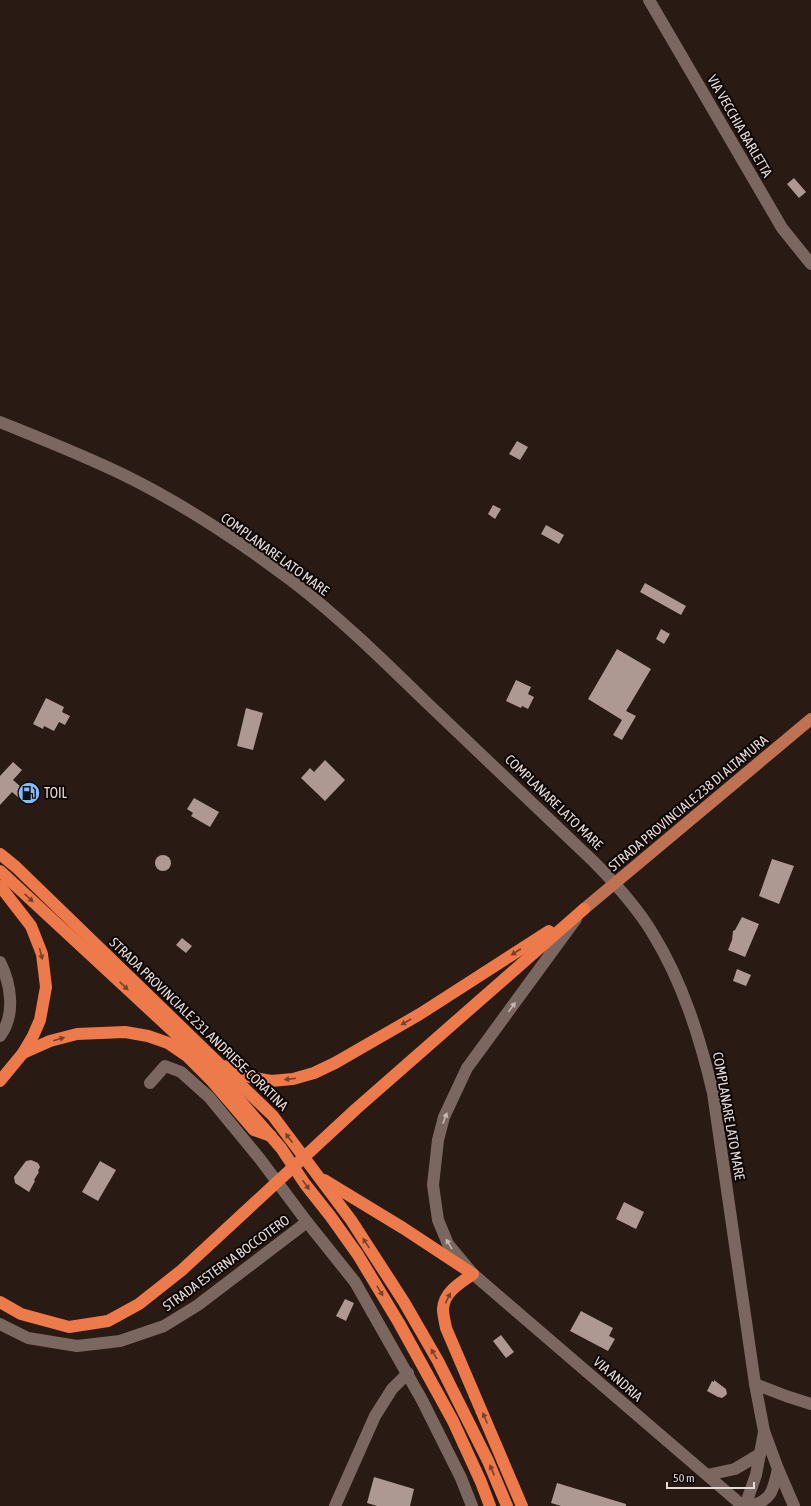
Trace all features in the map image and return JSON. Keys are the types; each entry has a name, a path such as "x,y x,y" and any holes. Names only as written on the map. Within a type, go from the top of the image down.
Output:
{"highway":[{"name":"STRADA PROVINCIALE 231 ANDRIESE-CORATINA","path":"0,854 273,1116 351,1220 404,1302 438,1361 488,1461 507,1506"},
{"name":"STRADA PROVINCIALE 231 ANDRIESE-CORATINA","path":"0,872 192,1048 272,1136 305,1184 358,1255 399,1323 453,1421 481,1482 490,1506"},
{"path":"0,886 31,926 42,954 46,987 40,1020 33,1036 23,1053 0,1081"},
{"path":"179,1025 229,1068 250,1077 271,1080 293,1079 314,1073 336,1063 420,1014 584,909"},
{"path":"0,1302 20,1314 69,1327 108,1321 140,1304 182,1270 356,1109 584,909"},
{"path":"23,1053 50,1041 78,1034 124,1032 148,1036 168,1043 187,1056 212,1081 254,1130 272,1136"},
{"path":"319,1177 403,1228 473,1274 457,1285 447,1295 443,1309 446,1328 522,1506"}],"main road":[{"name":"STRADA PROVINCIALE 238 DI ALTAMURA","path":"584,909 811,719"}],"street":[{"name":"VIA VECCHIA BARLETTA","path":"649,0 782,228 811,264"},
{"name":"COMPLANARE LATO MARE","path":"0,422 64,447 125,476 183,508 239,543 292,581 394,670 593,861 610,878 639,914 653,933 665,955 686,1000 702,1047 713,1093 755,1384 764,1431"},
{"name":"VIA ANDRIA","path":"584,909 467,1068 444,1117 436,1152 433,1185 438,1220 448,1244 473,1274 744,1506"},
{"path":"0,962 5,972 11,1004 5,1029 0,1036"},
{"path":"150,1083 164,1066 181,1072 209,1097 260,1159 307,1222 355,1282 408,1373 461,1478 472,1506"},
{"name":"STRADA ESTERNA BOCCOTERO","path":"0,1324 28,1338 77,1346 120,1341 164,1326 198,1305 307,1222"},
{"path":"335,1506 375,1416 392,1389 408,1373"},
{"path":"755,1384 811,1404"},
{"path":"744,1506 756,1475 764,1431"},
{"path":"764,1431 794,1506"},
{"path":"707,1475 735,1469 760,1454"},
{"path":"750,1506 760,1504 772,1492 778,1469"}],"building":[{"path":"794,178 806,192 799,198 787,184"},
{"path":"517,441 528,447 520,460 509,454"},
{"path":"493,505 501,509 495,519 488,514"},
{"path":"546,525 564,535 559,544 541,534"},
{"path":"645,583 686,606 681,615 640,592"},
{"path":"661,629 670,634 664,644 656,639"},
{"path":"617,649 651,669 626,711 636,716 622,740 613,735 622,720 588,699"},
{"path":"516,680 531,687 528,694 534,697 528,709 522,706 521,708 506,701"},
{"path":"46,698 64,707 62,712 70,716 65,725 59,722 54,731 44,726 43,729 33,724"},
{"path":"246,708 263,713 253,750 237,746"},
{"path":"325,760 345,780 325,801 301,778 310,768 314,772"},
{"path":"13,762 22,770 13,780 30,795 24,802 12,792 0,805 0,776"},
{"path":"194,798 219,812 210,827 191,816 193,813 187,809"},
{"path":"163,855 169,857 171,863 169,869 163,871 157,869 155,863 157,857"},
{"path":"772,859 794,866 779,904 759,896"},
{"path":"742,917 759,924 745,957 728,950 732,940 733,931"},
{"path":"182,938 192,946 186,953 176,945"},
{"path":"737,969 751,975 746,986 733,981"},
{"path":"31,1160 38,1163 40,1167 29,1192 15,1183 14,1177 26,1161"},
{"path":"100,1161 116,1170 98,1201 82,1192"},
{"path":"624,1202 644,1212 636,1229 616,1219"},
{"path":"345,1299 354,1303 346,1321 336,1316"},
{"path":"581,1311 613,1328 609,1336 615,1339 608,1351 570,1331"},
{"path":"501,1335 514,1352 506,1358 493,1341"},
{"path":"714,1380 726,1389 727,1394 722,1398 707,1391"},
{"path":"374,1477 414,1489 410,1506 377,1506 367,1503"},
{"path":"557,1483 626,1504 626,1506 561,1506 551,1503"}],"place":[{"name":"TOIL","path":"29,793"}]}
